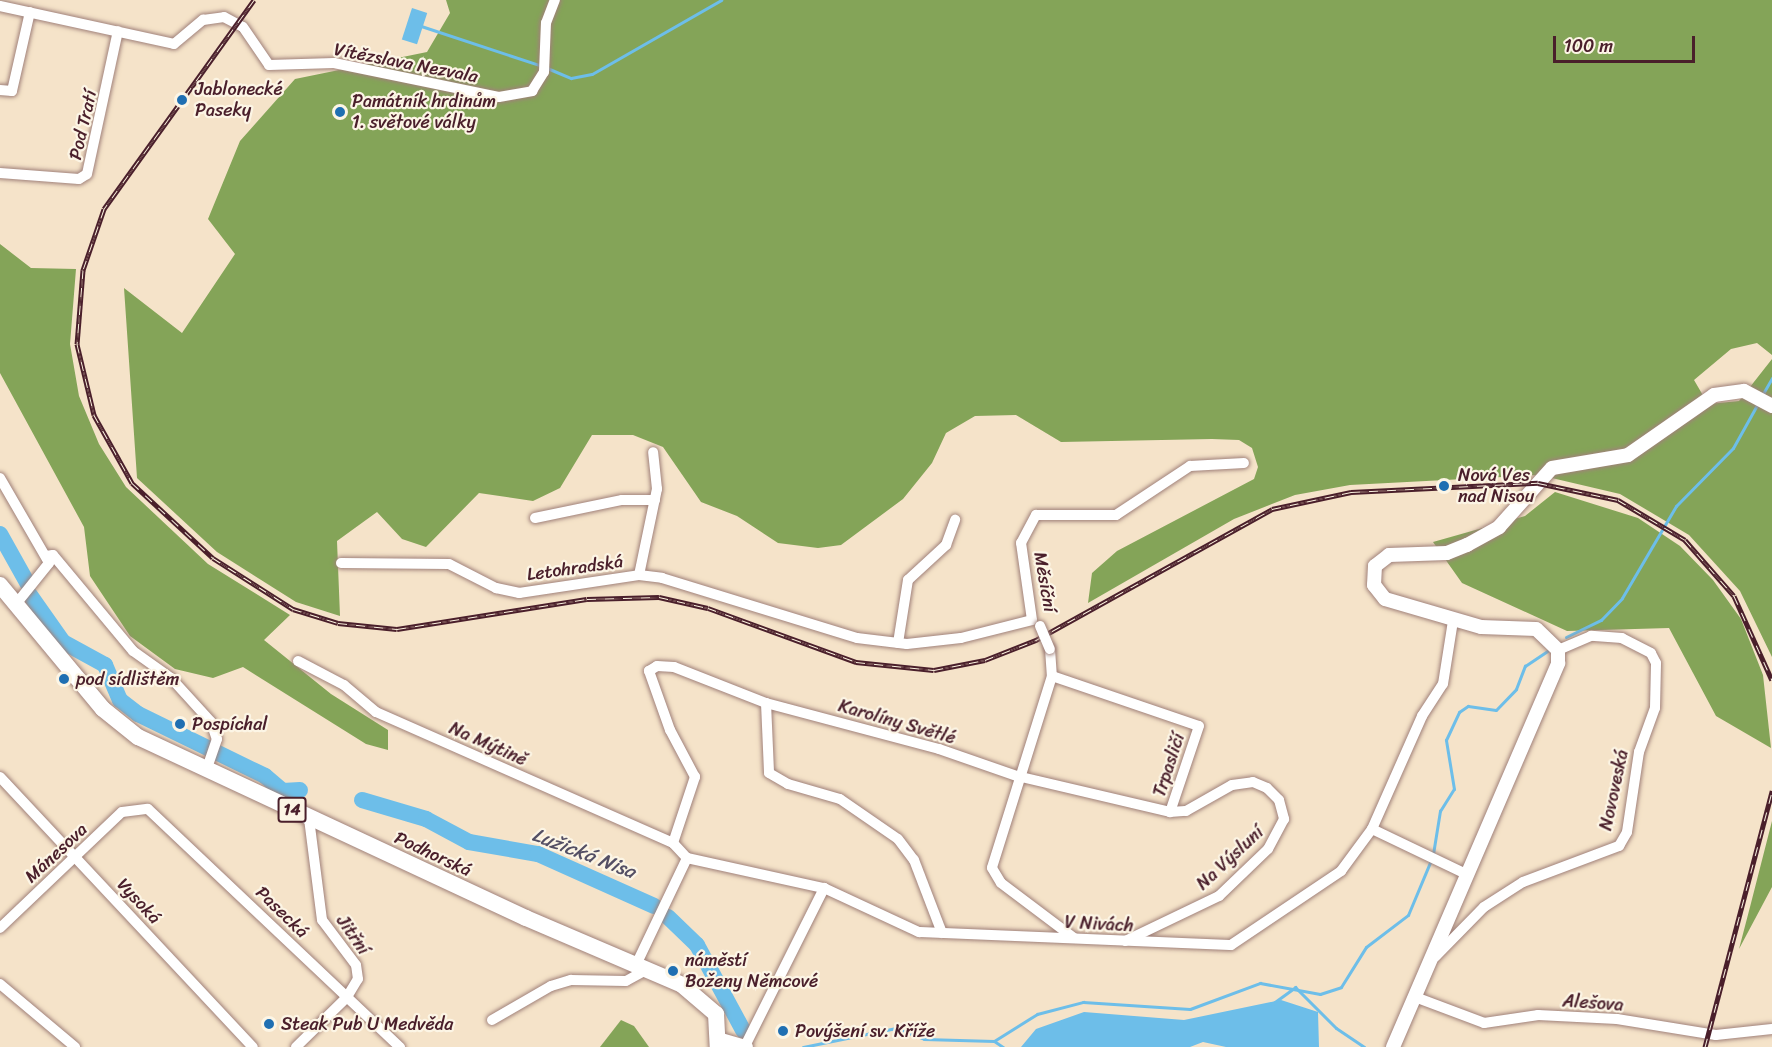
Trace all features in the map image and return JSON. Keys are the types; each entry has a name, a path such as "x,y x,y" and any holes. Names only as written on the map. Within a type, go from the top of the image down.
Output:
{"main road":[{"name":"Podhorská","path":"0,585 116,720 309,819 639,969 682,985 709,1003 720,1043"}],"street":[{"name":"Vítězslava Nezvala","path":"0,6 178,44 203,20 224,17 243,27 269,65 334,63 473,93 515,96 532,91 544,72 546,23 555,0"},
{"path":"0,90 12,91 30,12"},
{"name":"Pod Tratí","path":"0,173 79,179 87,174 118,32"},
{"path":"1558,650 1544,633 1525,625 1453,621 1385,599 1374,585 1375,566 1389,555 1447,553 1467,545 1499,527 1548,471 1628,455 1714,395 1733,390 1765,401"},
{"name":"Letohradská","path":"639,575 655,500 653,452"},
{"name":"Měsíční","path":"1074,938 1001,883 992,868 1017,777 1052,676 1050,649 1036,623 1021,543 1036,514 1116,515 1190,466 1244,463"},
{"path":"0,478 46,556 46,569 16,604"},
{"path":"535,518 622,501 655,500"},
{"path":"898,643 908,580 946,545 955,520"},
{"path":"46,556 53,555 78,582 133,651 171,678 211,722 216,746 208,766"},
{"name":"Letohradská","path":"341,563 449,564 495,588 519,593 639,575 699,587 856,638 898,643 961,638 1036,623"},
{"name":"V Nivách","path":"687,858 824,888 919,932 1231,945 1246,939 1341,871 1372,829 1422,716 1443,684 1453,621"},
{"name":"Novoveská","path":"1393,1047 1415,997 1429,964 1468,875 1551,688 1558,650 1591,636 1622,638 1651,653 1656,663 1655,708 1640,753 1627,832 1619,846 1523,882 1484,907 1429,964"},
{"name":"Na Mýtině","path":"298,662 344,685 376,712 673,843 687,858"},
{"name":"Karolíny Světlé","path":"673,843 695,777 669,730 649,671 674,667 766,703 939,749 1017,777"},
{"name":"Trpasličí","path":"1017,777 1170,812 1199,726 1052,676"},
{"path":"766,703 769,773 788,784 840,799 898,839 914,860 942,933"},
{"name":"Vysoká","path":"0,777 253,1047"},
{"name":"Na Výsluní","path":"1125,941 1219,896 1277,838 1284,819 1279,800 1254,782 1232,785 1186,811 1170,812"},
{"name":"Mánesova","path":"0,928 122,812 137,807"},
{"name":"Pasecká","path":"137,807 161,818 400,1047"},
{"name":"Jitřní","path":"296,1047 348,997 358,979 356,965 321,920 309,819"},
{"path":"1372,829 1468,875"},
{"path":"492,1020 551,987 571,980 626,981 639,969 687,858"},
{"path":"720,1043 746,1046 824,888"},
{"path":"0,984 75,1047"},
{"name":"Alešova","path":"1415,997 1484,1023 1538,1015 1617,1019 1716,1035 1772,1029"}],"green space":[{"path":"446,0 1772,0 1772,355 1757,343 1731,349 1694,380 1708,404 1739,401 1772,359 1772,657 1740,591 1689,535 1620,494 1539,475 1350,485 1295,495 1234,519 1088,603 1092,573 1117,551 1254,479 1258,467 1252,448 1239,440 1212,439 1061,442 1016,415 975,416 946,433 932,463 903,499 841,545 818,548 778,543 737,516 701,502 663,447 633,435 592,435 560,488 533,501 479,493 426,547 402,539 377,512 337,541 340,616 296,602 217,552 137,478 124,288 182,333 235,254 208,219 240,141 295,79 427,52 450,13"},
{"path":"0,244 31,268 76,269 70,344 79,396 99,444 126,487 208,564 290,615 264,640 331,694 388,730 388,750 366,744 243,667 213,678 175,669 130,636 90,576 84,527 0,373"},
{"path":"1555,492 1638,518 1680,546 1713,580 1741,619 1763,675 1771,748 1716,716 1669,628 1567,631 1462,583 1433,542 1525,516"},
{"path":"1772,821 1772,887 1739,949 1750,907"},
{"path":"621,1020 634,1026 649,1047 600,1047"}],"water":[{"path":"412,8 427,13 417,44 402,39"},
{"path":"1281,1000 1318,1012 1319,1047 1226,1047 1203,1042 1190,1047 1021,1047 1036,1029 1084,1012 1184,1020"}],"waterway":[{"path":"547,68 571,78 592,74 721,0"},
{"path":"421,26 539,65"},
{"path":"1761,397 1772,378"},
{"path":"1566,637 1601,620 1622,598 1676,506 1733,448 1758,403"},
{"name":"Lužická Nisa","path":"0,534 28,584"},
{"name":"Lužická Nisa","path":"30,595 63,642 105,665 120,700 138,714 265,776 283,791 300,790"},
{"path":"1433,854 1440,811 1454,789 1446,740 1459,712 1468,706 1496,710 1516,689 1525,666 1547,651"},
{"name":"Lužická Nisa","path":"362,800 426,819 469,842 538,854 654,906"},
{"path":"803,1047 896,1028 924,1039 994,1041 1037,1014 1083,1002 1190,1009 1260,983 1320,994 1341,987 1366,947 1408,915 1431,860"},
{"name":"Lužická Nisa","path":"668,917 697,945 743,1030"},
{"path":"1272,1004 1295,987 1336,1028 1364,1047"},
{"path":"994,1041 1003,1047"}],"railway":[{"path":"254,0 104,209 83,270 77,344 94,415 132,483 213,558 293,609 338,623 397,629 587,599 659,597 708,608 856,662 934,670 985,660 1036,640 1272,509 1351,492 1538,483 1618,500 1685,540 1734,596 1772,680"},
{"path":"1705,1047 1772,791"}],"place":[{"name":"Jablonecké Paseky","path":"182,100"},
{"name":"Památník hrdinům 1. světové války","path":"340,112"},
{"name":"Nová Ves nad Nisou","path":"1444,486"},
{"name":"pod sídlištěm","path":"64,679"},
{"name":"Pospíchal","path":"180,724"},
{"name":"náměstí Boženy Němcové","path":"673,971"},
{"name":"Steak Pub U Medvěda","path":"269,1024"},
{"name":"Povýšení sv. Kříže","path":"783,1031"}]}
